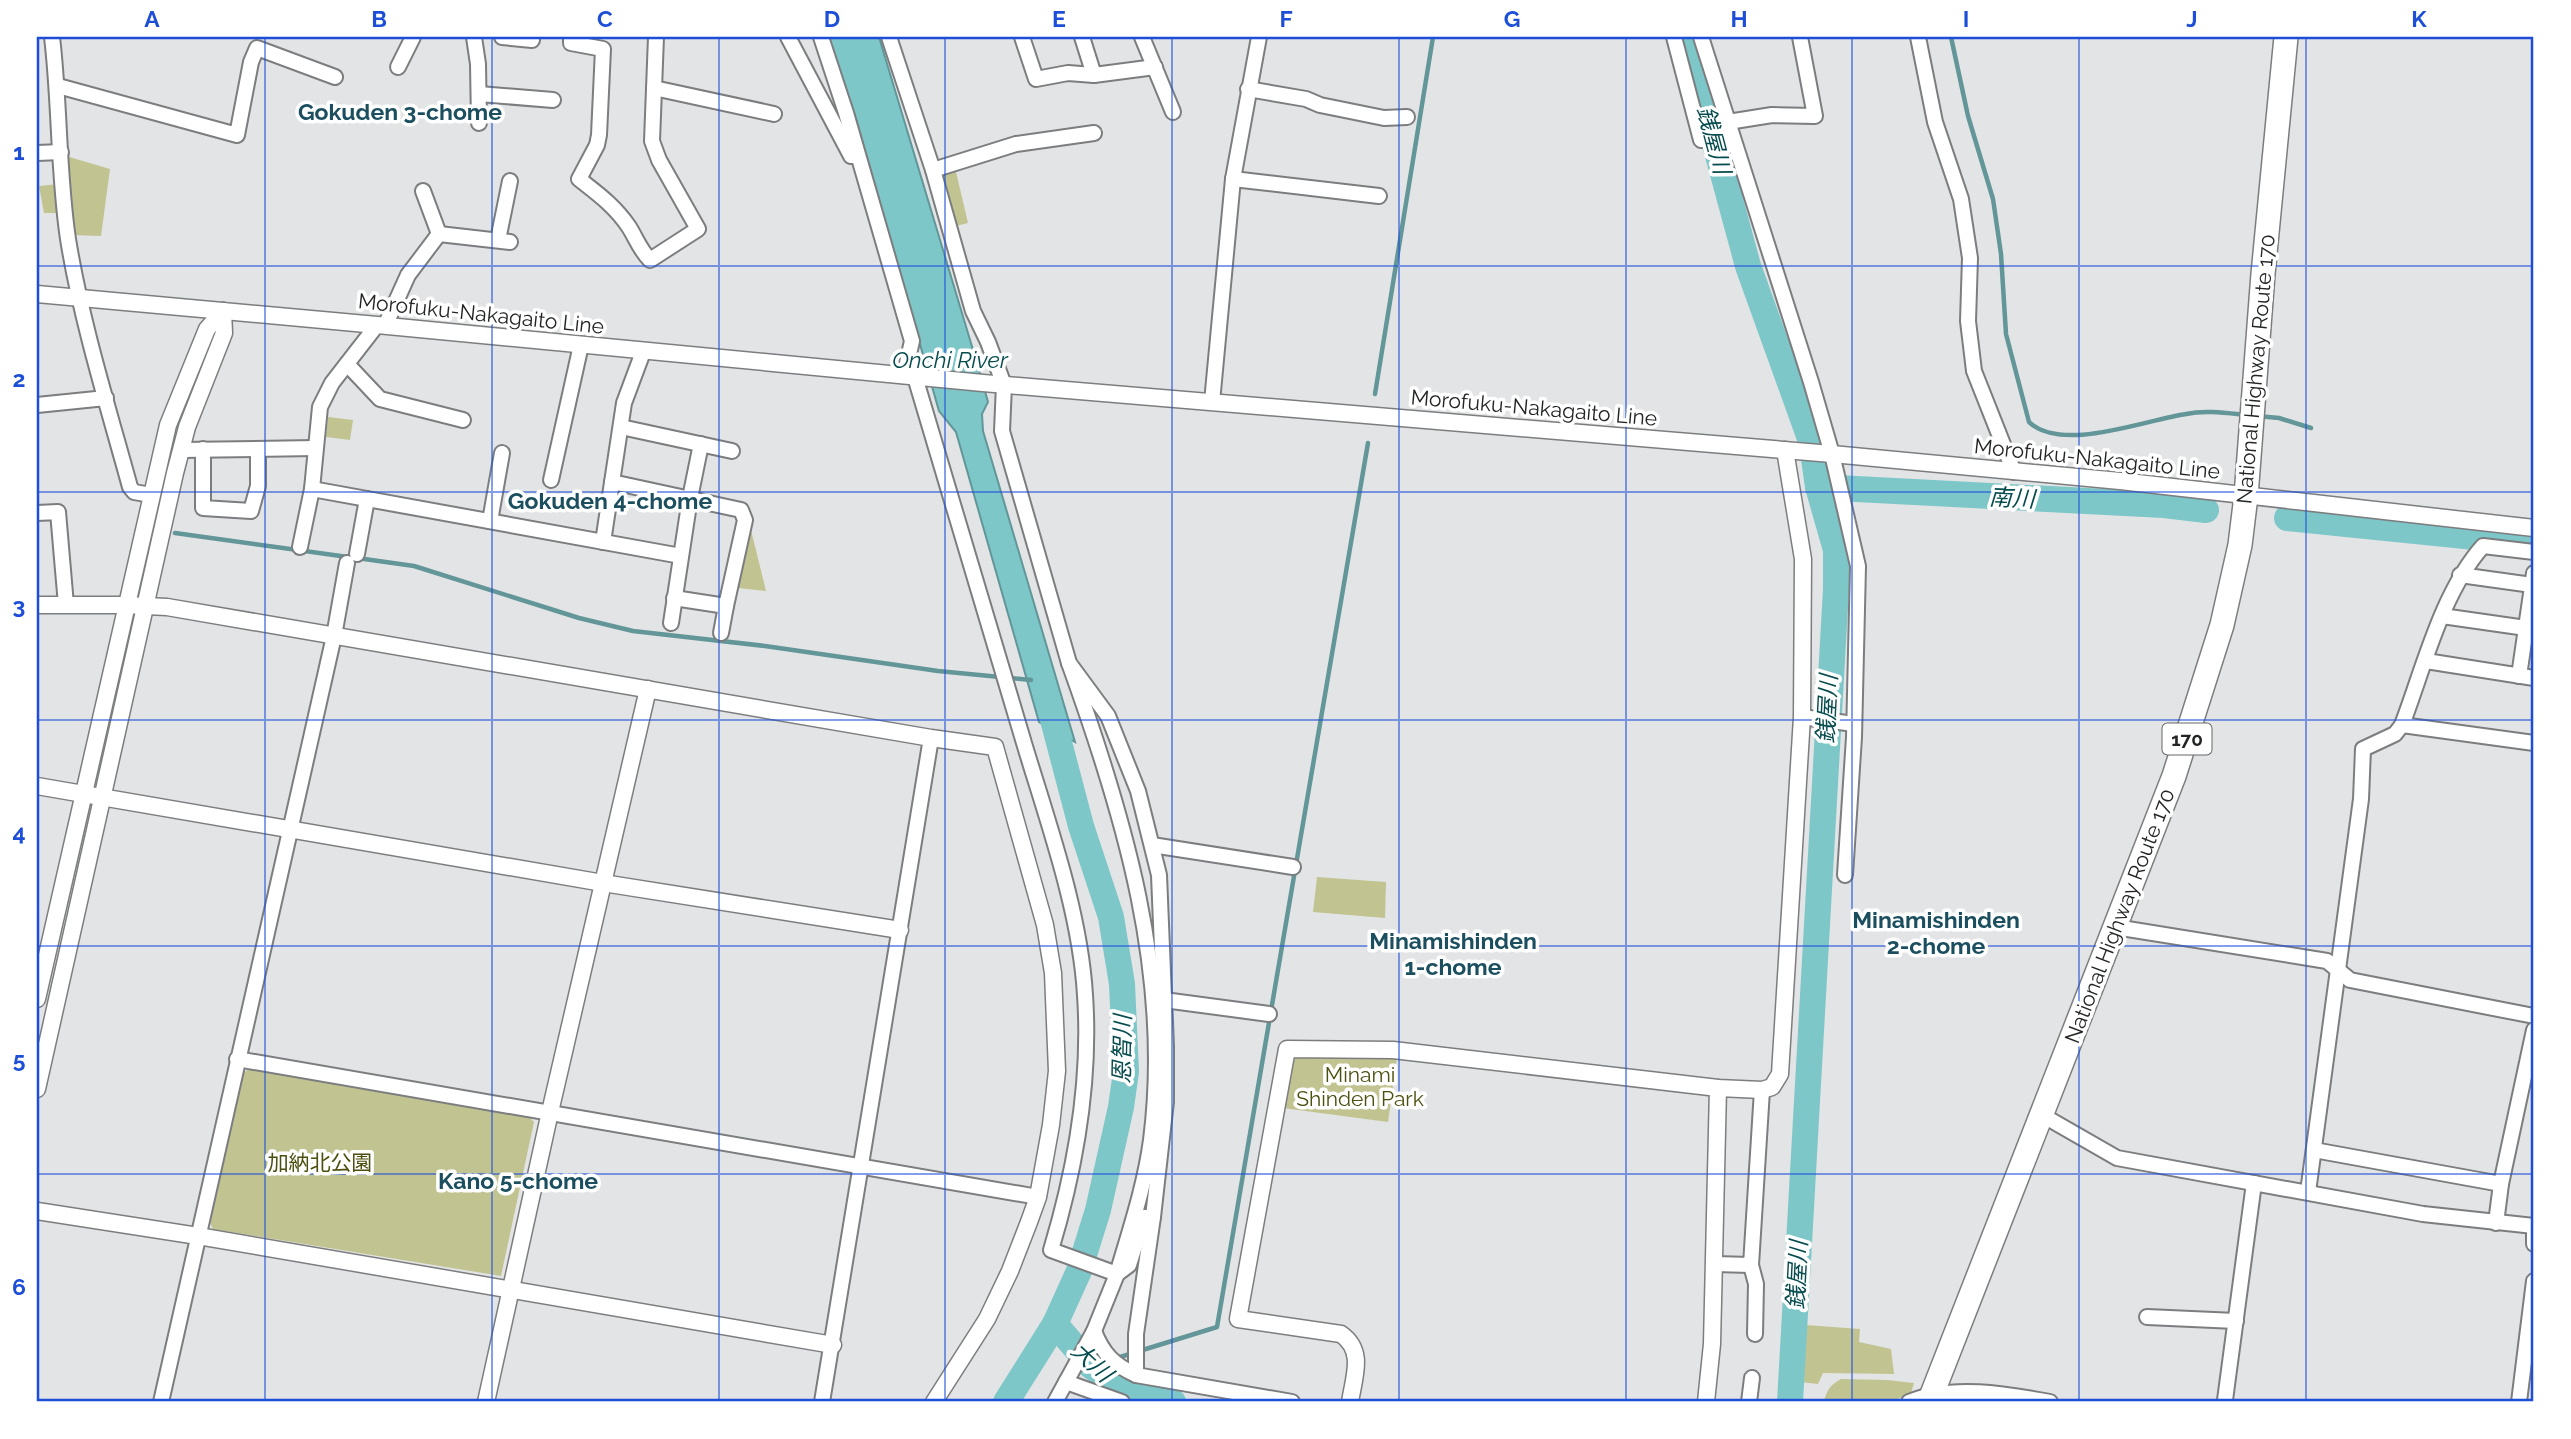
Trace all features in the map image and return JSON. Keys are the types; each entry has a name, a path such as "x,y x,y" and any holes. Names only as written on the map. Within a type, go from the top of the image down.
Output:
{"highway":[{"name":"National Highway Route 170","path":"1937,1400 2042,1115 2174,776 2222,625 2240,545 2246,496 2263,274 2286,37"}],"street":[{"path":"52,37 68,238 81,299 130,487 134,492 151,495"},
{"path":"398,67 413,37"},
{"path":"474,37 479,123"},
{"path":"502,37 532,40"},
{"path":"571,37 571,43 603,49 599,135 597,145 579,179 612,204 630,229 641,251 650,260 698,229 659,160 652,141 656,37"},
{"path":"788,37 851,156 859,156"},
{"path":"821,37 859,156 912,341 914,377 1048,824 1077,933 1085,994 1085,1087 1068,1196 1051,1250 1117,1274"},
{"path":"889,37 933,170 973,311 988,342 1003,385 1002,430 1069,663 1090,722 1137,884 1147,936 1152,987 1155,1086 1151,1141 1117,1274 1094,1331 1055,1402"},
{"path":"1023,37 1036,79 1068,73 1094,75 1155,67"},
{"path":"1082,37 1094,75"},
{"path":"1142,37 1173,112"},
{"path":"1212,402 1233,179 1259,37"},
{"path":"1674,37 1701,141"},
{"path":"1701,37 1728,122 1820,453 1858,566 1854,724 1845,875"},
{"path":"1728,122 1772,116 1815,116 1800,37"},
{"path":"1918,37 1935,122 1961,199 1970,258 1968,321 1974,371 2014,472"},
{"path":"58,86 237,135 251,62 257,48 335,77"},
{"path":"654,88 774,114"},
{"path":"1248,89 1306,99 1320,106 1384,118 1407,117"},
{"path":"479,94 553,100"},
{"path":"933,170 1016,145 1094,133"},
{"path":"37,153 61,152"},
{"path":"1233,179 1380,195"},
{"path":"439,234 504,241 510,181"},
{"path":"423,191 439,234"},
{"path":"300,547 312,489 320,407 332,383 381,325 408,275 439,234"},
{"name":"Morofuku-Nakagaito Line","path":"37,295 1003,385 1820,453 2534,528"},
{"path":"37,1089 181,450 187,427 224,333 223,312"},
{"path":"37,999 168,425 207,329 223,312"},
{"path":"551,480 581,345"},
{"path":"603,542 624,403 643,352"},
{"path":"347,364 380,399 463,421"},
{"path":"37,405 106,398"},
{"path":"621,428 732,451"},
{"path":"671,623 701,444"},
{"path":"181,450 315,448"},
{"path":"203,449 203,508 251,512 258,486 258,449"},
{"path":"1350,1402 1357,1355 1352,1342 1341,1334 1238,1319 1286,1049 1393,1050 1718,1088 1762,1090 1772,1087 1780,1074 1802,717 1803,559 1785,450"},
{"path":"489,521 502,453"},
{"path":"612,482 741,510 746,520 722,633"},
{"path":"312,489 681,556"},
{"path":"161,1402 288,830 367,499"},
{"path":"37,513 58,512 66,605"},
{"path":"2308,1192 2361,799 2363,749 2395,734 2402,725 2460,575 2483,546 2534,552"},
{"path":"2460,575 2533,579 2519,676"},
{"path":"674,598 726,606"},
{"path":"37,605 167,607 995,747 1045,925 1054,973 1057,1071 1038,1198 1010,1271 987,1319 934,1402"},
{"path":"2442,616 2526,628"},
{"path":"2426,661 2534,678"},
{"path":"1069,663 1108,716 1138,791 1159,875 1167,1046 1166,1102 1136,1334 1136,1375"},
{"path":"486,1402 648,689"},
{"path":"1802,717 1854,724"},
{"path":"2402,725 2534,743"},
{"path":"822,1402 931,738"},
{"path":"37,786 603,883 900,930"},
{"path":"1152,845 1293,867"},
{"path":"2115,928 2327,961 2350,980 2534,1016"},
{"path":"1164,1000 1269,1014"},
{"path":"2496,1223 2501,1184 2534,1030"},
{"path":"237,1059 1038,1198"},
{"path":"1706,1402 1710,1377 1718,1088"},
{"path":"1755,1334 1756,1284 1751,1265 1762,1090"},
{"path":"2042,1115 2117,1158 2423,1214 2534,1226 2534,1244"},
{"path":"2314,1150 2501,1184"},
{"path":"2225,1400 2255,1183"},
{"path":"37,1211 833,1345"},
{"path":"1117,1274 1129,1265 1144,1217 1153,1217"},
{"path":"1714,1264 1751,1265"},
{"path":"2519,1402 2534,1281"},
{"path":"2147,1317 2236,1321"},
{"path":"1094,1331 1101,1350 1118,1367 1136,1375 1292,1402"},
{"path":"1749,1402 1752,1378"},
{"path":"1066,1382 1122,1402"},
{"path":"1909,1402 1999,1392 2050,1402"}],"green space":[{"path":"66,156 110,169 101,236 72,235 70,213 44,213 39,186 68,183"},
{"path":"956,172 968,223 956,226 944,175"},
{"path":"328,417 353,420 350,440 326,437"},
{"path":"751,530 766,591 738,588"},
{"path":"1317,877 1386,882 1385,918 1313,912"},
{"name":"Minami Shinden Park","path":"1297,1057 1397,1057 1388,1122 1283,1108 1289,1064"},
{"name":"加納北公園","path":"250,1068 528,1116 534,1122 501,1276 213,1229 209,1221 242,1074"},
{"path":"1806,1325 1860,1329 1859,1342 1891,1349 1894,1374 1823,1373 1818,1384 1800,1382"},
{"path":"1841,1379 1914,1383 1911,1393 1891,1402 1824,1402 1829,1388"}],"water":[{"name":"Onchi River","path":"828,37 879,37 988,402 982,414 983,431 1075,742 1039,722 956,432 939,411 856,119"}],"waterway":[{"path":"1375,394 1433,37"},
{"name":"銭屋川","path":"1686,37 1748,266 1812,444 1818,487 1836,550 1836,589 1790,1402"},
{"path":"1951,37 1968,116 1993,199 2001,254 2006,334 2029,422 2044,431 2082,435 2193,413 2245,415"},
{"path":"2257,416 2279,418 2311,428"},
{"path":"1091,1366 1217,1327 1368,443"},
{"name":"南川","path":"1818,487 2164,505 2206,510"},
{"name":"南川","path":"2287,518 2534,543"},
{"path":"175,533 348,557"},
{"path":"357,558 414,566 579,618 633,631 765,646 938,671 1031,680"},
{"name":"恩智川","path":"1006,1402 1055,1324 1079,1271 1098,1210 1126,1072 1122,984 1111,917 1081,826 1047,697"},
{"name":"大川","path":"1055,1324 1091,1366 1128,1393 1173,1402"}],"district":[{"name":"Gokuden 3-chome","path":"400,112"},
{"name":"Gokuden 4-chome","path":"610,501"},
{"name":"Minamishinden 2-chome","path":"1936,933"},
{"name":"Minamishinden 1-chome","path":"1453,954"},
{"name":"Kano 5-chome","path":"518,1181"}]}
